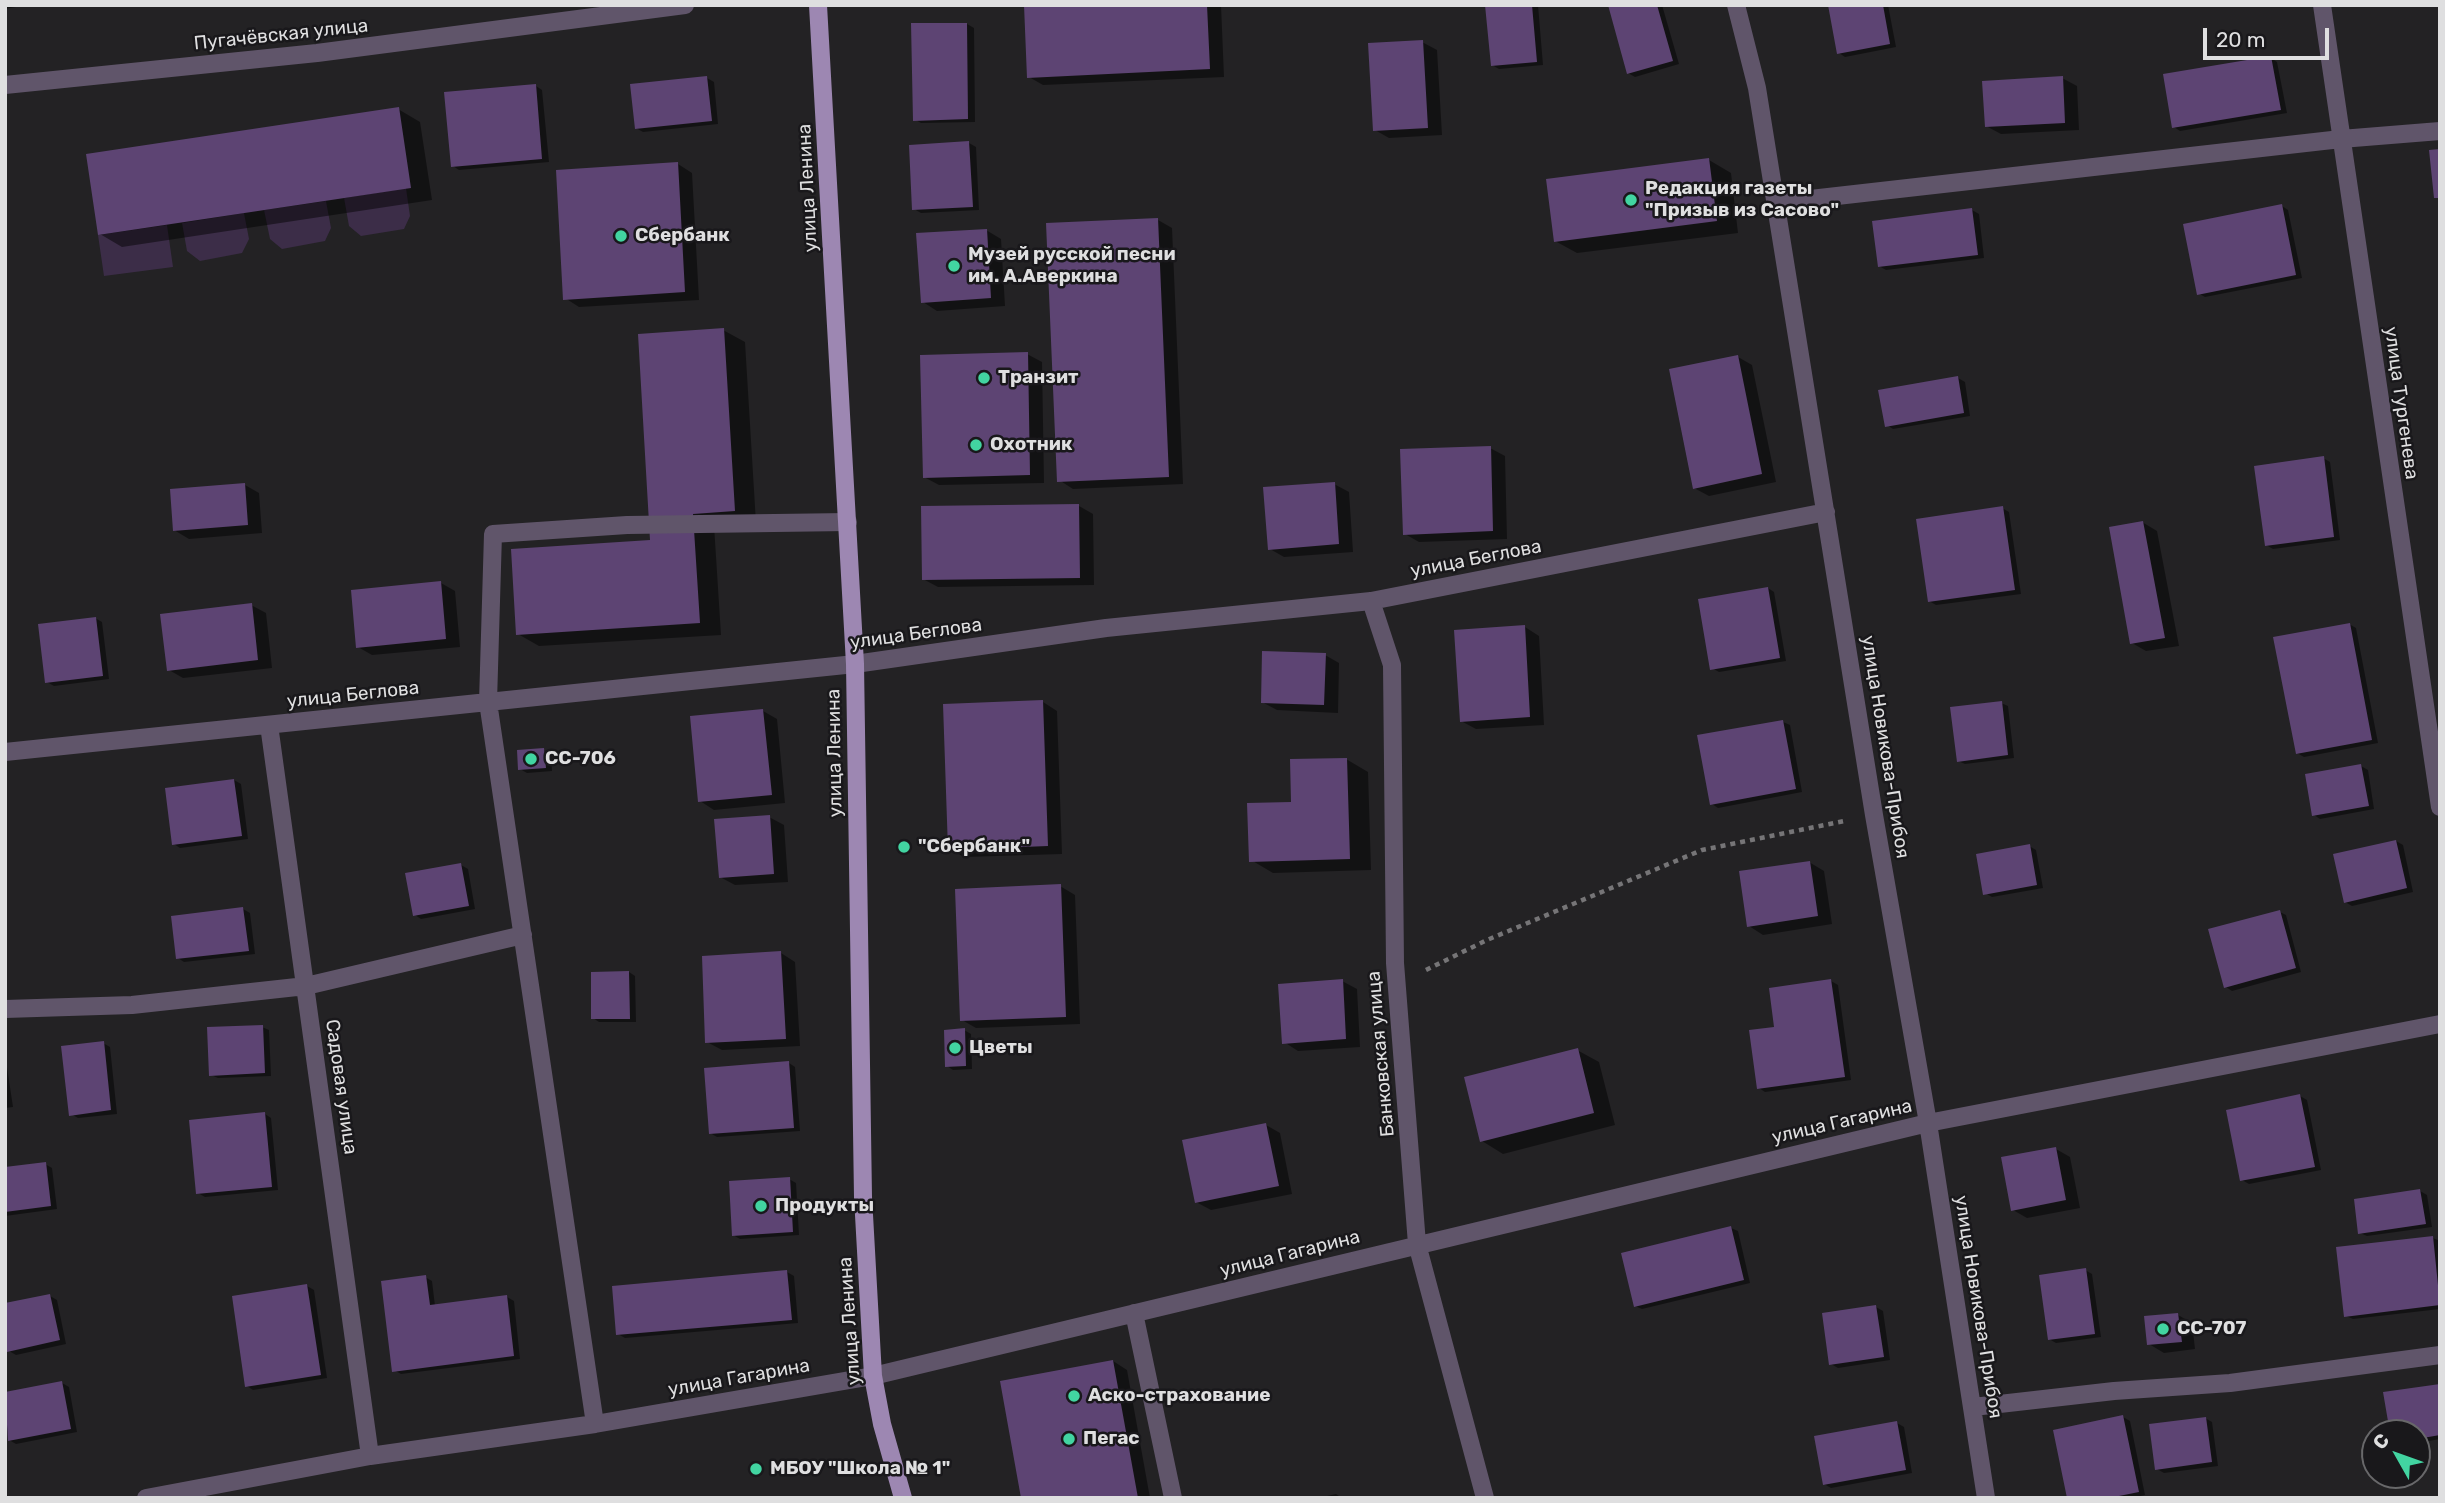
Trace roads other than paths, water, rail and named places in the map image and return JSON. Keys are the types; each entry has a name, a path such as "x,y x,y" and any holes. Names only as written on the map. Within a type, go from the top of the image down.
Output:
{"main road":[{"name":"улица Ленина","path":"818,5 855,664 863,1197 873,1376 882,1424 903,1498"}],"street":[{"name":"Пугачёвская улица","path":"5,85 317,53 685,5"},
{"name":"улица Новикова-Прибоя","path":"1736,5 1756,88 1874,815 1928,1123 1986,1498"},
{"name":"улица Тургенева","path":"2322,5 2440,807"},
{"path":"1775,203 2341,139 2440,131"},
{"name":"улица Беглова","path":"5,752 855,664 1106,628 1371,601 1826,512"},
{"path":"595,1424 488,702 493,534 628,525 848,523"},
{"name":"Банковская улица","path":"1371,601 1392,665 1397,985 1418,1244 1485,1498"},
{"name":"Садовая улица","path":"269,725 370,1456"},
{"path":"5,1009 132,1005 306,986 523,935"},
{"name":"улица Гагарина","path":"146,1498 370,1456 595,1424 873,1376 1928,1123 2440,1024"},
{"path":"1134,1313 1173,1498"},
{"path":"1973,1406 2114,1391 2230,1383 2440,1355"}],"place":[{"name":"Редакция газеты \"Призыв из Сасово\"","path":"1631,200"},
{"name":"Сбербанк","path":"621,236"},
{"name":"Музей русской песни им. А.Аверкина","path":"954,266"},
{"name":"Транзит","path":"984,378"},
{"name":"Охотник","path":"976,445"},
{"name":"СС-706","path":"531,759"},
{"name":"\"Сбербанк\"","path":"904,847"},
{"name":"Цветы","path":"955,1048"},
{"name":"Продукты","path":"761,1206"},
{"name":"СС-707","path":"2163,1329"},
{"name":"Аско-страхование","path":"1074,1396"},
{"name":"Пегас","path":"1069,1439"},
{"name":"МБОУ \"Школа № 1\"","path":"756,1469"}]}
